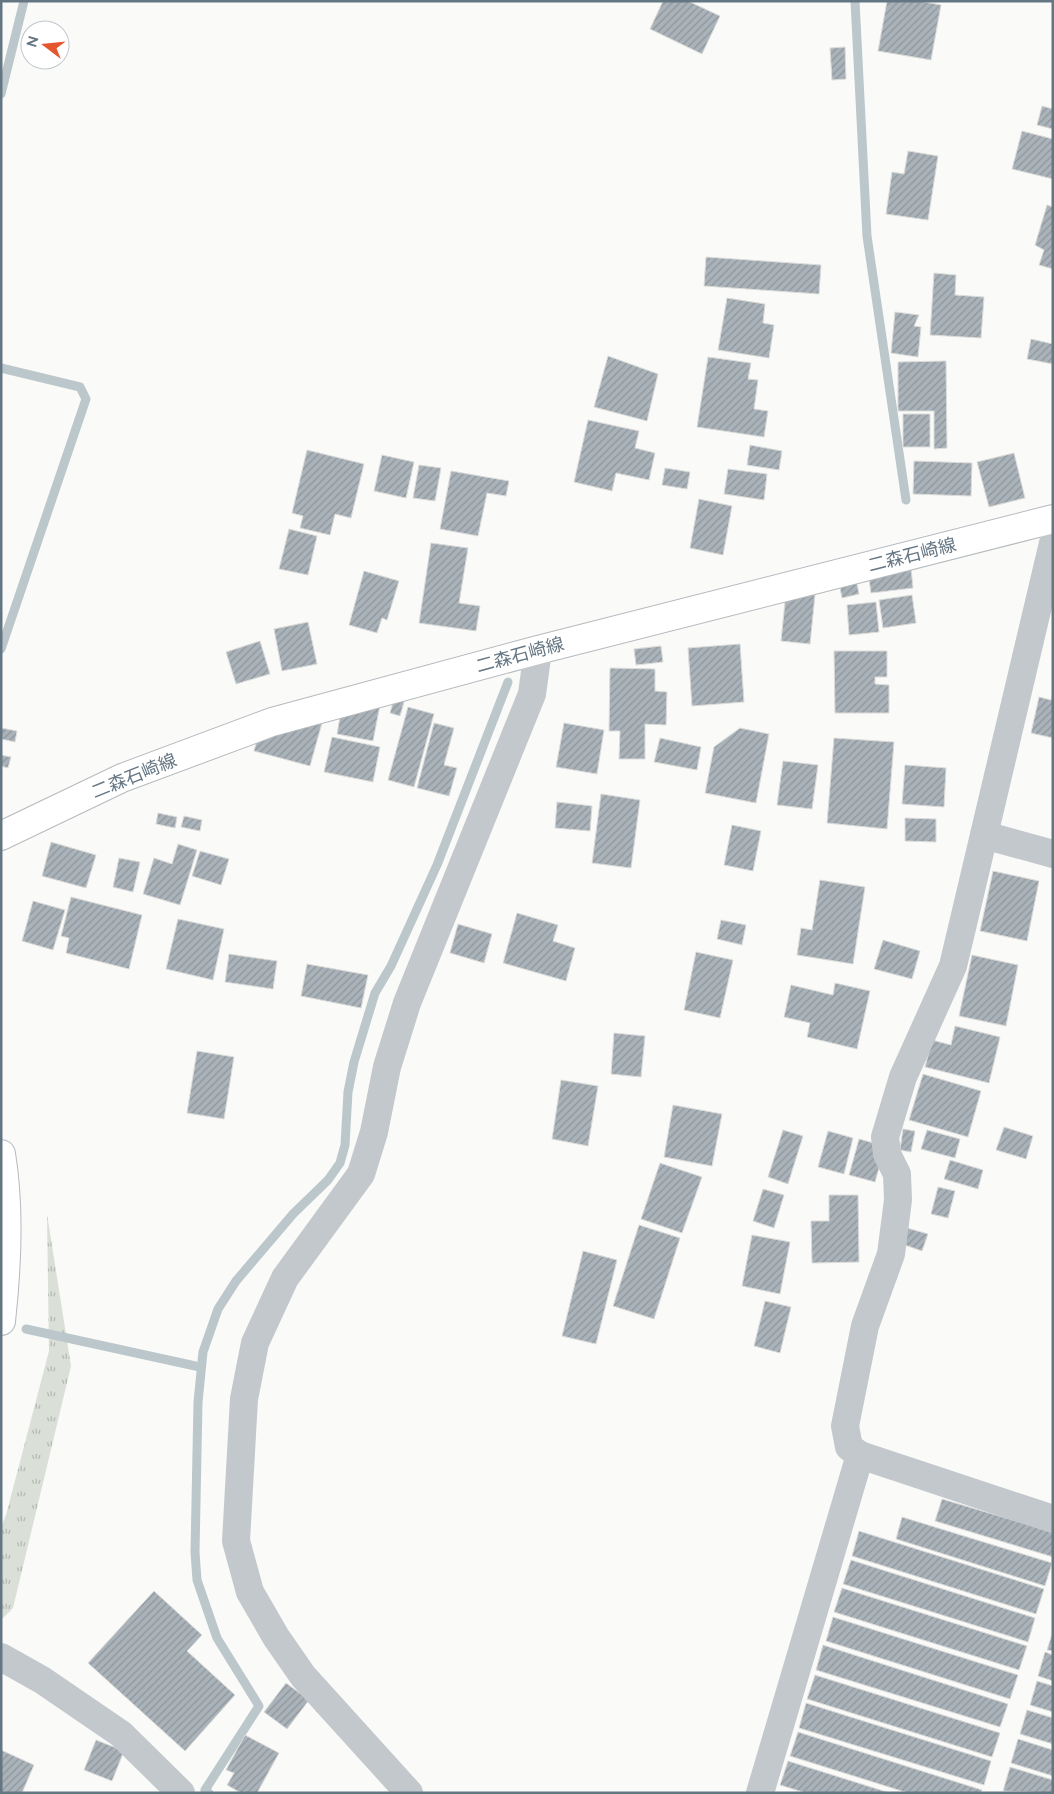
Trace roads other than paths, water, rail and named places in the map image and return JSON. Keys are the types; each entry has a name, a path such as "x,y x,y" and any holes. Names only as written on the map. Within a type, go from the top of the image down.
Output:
{"main road":[{"name":"二森石崎線","path":"1,836 122,778 272,722 538,650 1053,519"},
{"path":"1,1154 5,1177 5,1283 1,1321"}],"street":[{"path":"1053,542 953,966 904,1077 885,1137 887,1154 897,1174 898,1200 891,1254 866,1326 845,1426 848,1447 860,1455 1053,1519"},
{"path":"409,1793 303,1676 276,1637 250,1592 236,1542 244,1399 255,1343 285,1278 361,1174 374,1132 387,1067 407,1003 532,694 538,650"},
{"path":"984,835 1053,854"},
{"path":"760,1793 860,1455"},
{"path":"1,1657 42,1680 122,1734 181,1793"}],"waterway":[{"path":"1,94 24,1"},
{"path":"855,1 867,236 906,500"},
{"path":"1,368 80,387 86,399 1,649"},
{"path":"209,1793 205,1790 259,1706 217,1638 197,1580 195,1552 198,1402 203,1352 218,1309 236,1281 293,1214 328,1180 340,1163 345,1145 348,1092 354,1062 375,993 391,966 437,865 508,682"},
{"path":"26,1329 200,1367"}]}
